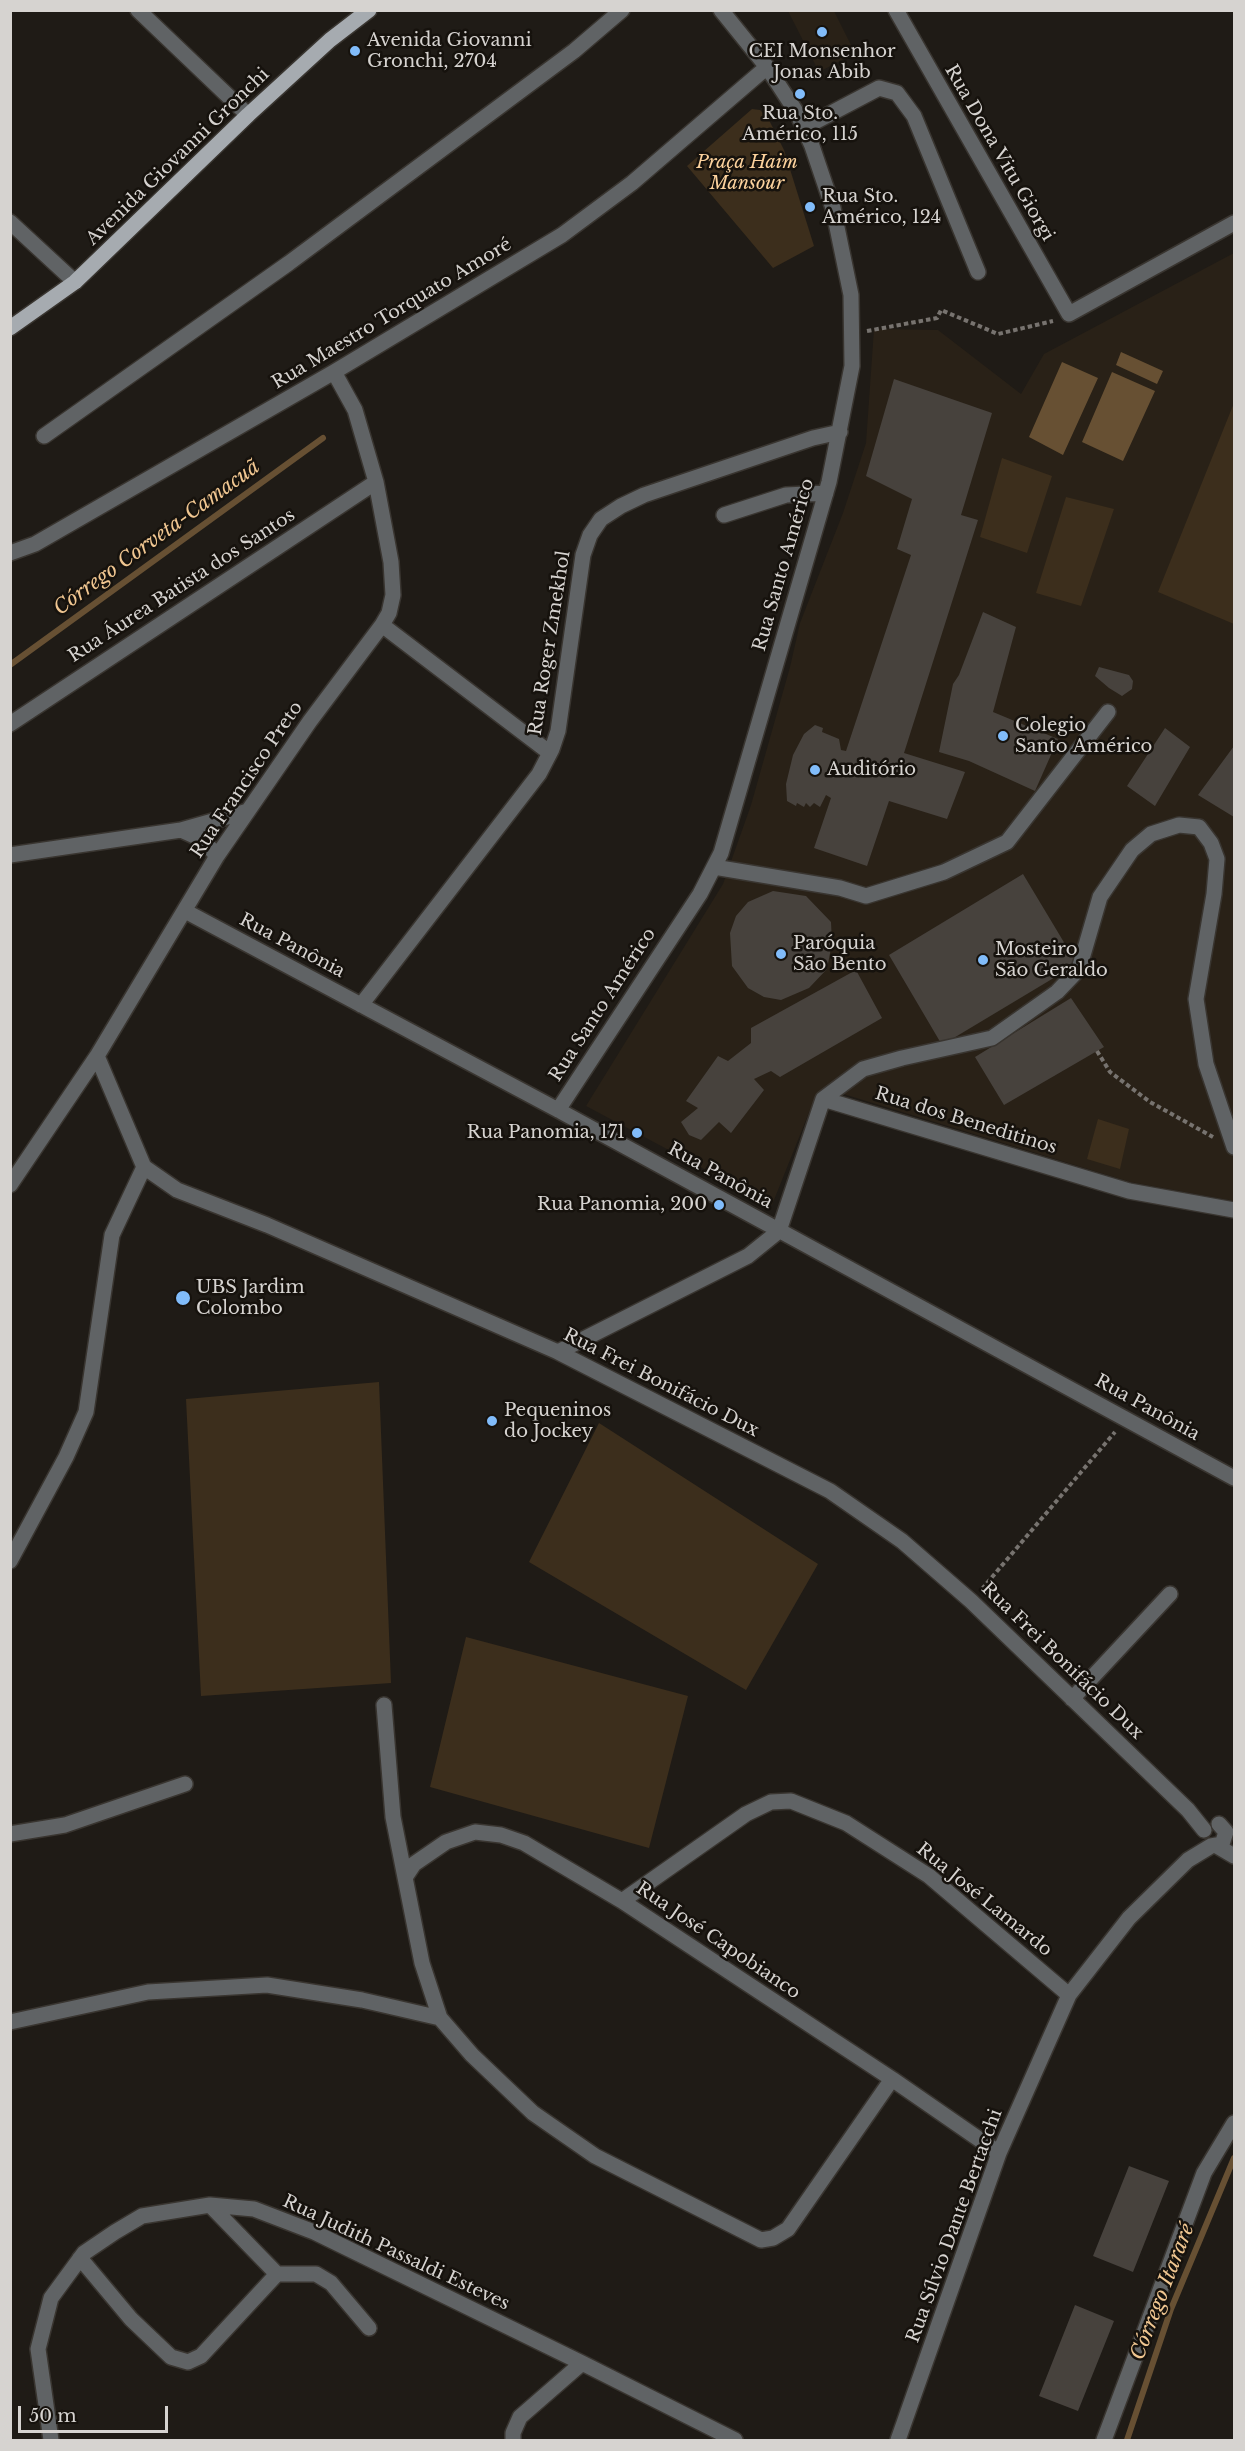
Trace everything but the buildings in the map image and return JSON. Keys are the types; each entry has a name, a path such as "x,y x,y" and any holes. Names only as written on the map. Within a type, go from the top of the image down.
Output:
{"main road":[{"name":"Avenida Giovanni Gronchi","path":"10,328 75,282 248,115 330,40 369,10"}],"street":[{"path":"138,10 248,115"},
{"path":"44,436 289,263 574,51 622,10"},
{"name":"Rua Santo Américo","path":"558,1110 700,894 721,853 826,493 852,366 850,295 832,208 812,146 767,67 721,10"},
{"name":"Rua Dona Vitu Giorgi","path":"896,10 1069,314"},
{"name":"Rua Maestro Torquato Amoré","path":"10,554 35,544 334,372 562,235 632,183 767,67"},
{"path":"803,128 879,88 897,93 914,116 978,272"},
{"path":"10,222 75,282"},
{"path":"1069,314 1234,223"},
{"name":"Rua Francisco Preto","path":"10,1185 97,1056 218,856 310,721 382,625 388,613 393,595 392,573 376,482 355,410 334,372"},
{"name":"Rua Roger Zmekhol","path":"361,1005 539,774 550,753 558,730 583,555 590,535 602,519 621,506 644,495 813,438 840,432"},
{"name":"Rua Áurea Batista dos Santos","path":"10,724 376,482"},
{"path":"724,515 786,495 826,493"},
{"path":"382,625 550,753"},
{"path":"714,867 840,888 866,896 944,872 1007,842 1107,712"},
{"path":"10,855 181,830 248,811"},
{"path":"203,840 211,828 223,818"},
{"path":"558,1352 748,1256 779,1231 824,1099 863,1069 992,1038 1057,992 1079,969 1100,897 1132,850 1150,834 1179,825 1198,827 1211,843 1217,859 1214,894 1196,999 1206,1065 1234,1146"},
{"path":"181,830 203,840 218,856"},
{"name":"Rua Panônia","path":"185,911 558,1110 1234,1478"},
{"path":"10,1561 66,1457 86,1412 112,1235 144,1167 97,1056"},
{"name":"Rua dos Beneditinos","path":"824,1099 1129,1191 1234,1210"},
{"name":"Rua Frei Bonifácio Dux","path":"144,1167 177,1190 267,1226 558,1352 830,1491 902,1541 971,1601 1188,1810 1217,1834 1234,1854"},
{"path":"1072,1699 1170,1593"},
{"path":"384,1705 393,1817 422,1963 440,2018 472,2055 533,2113 595,2157 760,2240 773,2238 788,2229 892,2079"},
{"path":"10,1834 65,1825 184,1784"},
{"name":"Rua José Lamardo","path":"622,1901 746,1814 771,1802 791,1801 846,1823 929,1876 1069,1995"},
{"path":"1217,1834 1234,1818"},
{"name":"Rua José Capobianco","path":"406,1876 414,1864 446,1842 475,1832 524,1843 622,1901 892,2079 999,2153"},
{"name":"Rua Sílvio Dante Bertacchi","path":"898,2440 999,2153 1069,1995 1129,1918 1217,1834"},
{"path":"10,2022 148,1992 267,1985 362,2000 440,2018"},
{"path":"1104,2440 1204,2174 1234,2123"},
{"path":"210,2205 277,2274"},
{"name":"Rua Judith Passaldi Esteves","path":"51,2440 38,2349 51,2298 84,2253 142,2216 210,2205 254,2209 314,2232 735,2440"},
{"path":"80,2258 131,2319 171,2356 188,2362 201,2356 277,2274 316,2274 331,2283 369,2328"},
{"path":"513,2440 513,2433 520,2417 582,2363"}],"path":[{"path":"851,333 937,318 941,310 998,334 1053,321 1069,314"},
{"path":"1097,1051 1110,1072 1150,1102 1224,1143 1234,1146"},
{"path":"971,1601 1126,1419"}],"shaded area":[{"name":"CEI Monsenhor Jonas Abib","path":"788,11 834,11 855,53 819,72"},
{"name":"Colegio Santo Américo","path":"1234,253 1234,1201 1130,1182 827,1089 812,1105 772,1205 586,1106 723,884 751,805 800,623 843,513 866,443 874,329 938,330 1021,394 1044,354"},
{"path":"1121,352 1163,371 1157,384 1116,365"},
{"path":"1062,362 1098,378 1063,455 1029,437"},
{"path":"1112,372 1155,391 1123,461 1082,442"}],"green space":[{"name":"Praça Haim Mansour","path":"752,109 760,110 768,118 784,150 814,246 773,268 687,166"},
{"path":"1234,403 1234,624 1158,592"},
{"path":"1002,458 1052,476 1027,553 980,537"},
{"path":"1066,497 1114,509 1081,606 1036,593"},
{"path":"1098,1119 1129,1129 1120,1169 1087,1159"},
{"path":"379,1382 391,1683 201,1696 186,1399"},
{"path":"599,1423 818,1564 746,1690 529,1562"},
{"path":"466,1637 688,1696 649,1848 430,1787"}],"waterway":[{"name":"Córrego Corveta-Camacuã","path":"10,665 323,438"},
{"name":"Córrego Itararé","path":"1127,2440 1171,2309 1234,2158"}],"place":[{"name":"CEI Monsenhor Jonas Abib","path":"822,32"},
{"name":"Avenida Giovanni Gronchi, 2704","path":"355,51"},
{"name":"Rua Sto. Américo, 115","path":"800,94"},
{"name":"Rua Sto. Américo, 124","path":"810,207"},
{"name":"Colegio Santo Américo","path":"1003,736"},
{"name":"Auditório","path":"815,770"},
{"name":"Paróquia São Bento","path":"781,954"},
{"name":"Mosteiro São Geraldo","path":"983,960"},
{"name":"Rua Panomia, 171","path":"637,1133"},
{"name":"Rua Panomia, 200","path":"719,1205"},
{"name":"UBS Jardim Colombo","path":"183,1298"},
{"name":"Pequeninos do Jockey","path":"492,1421"}]}
